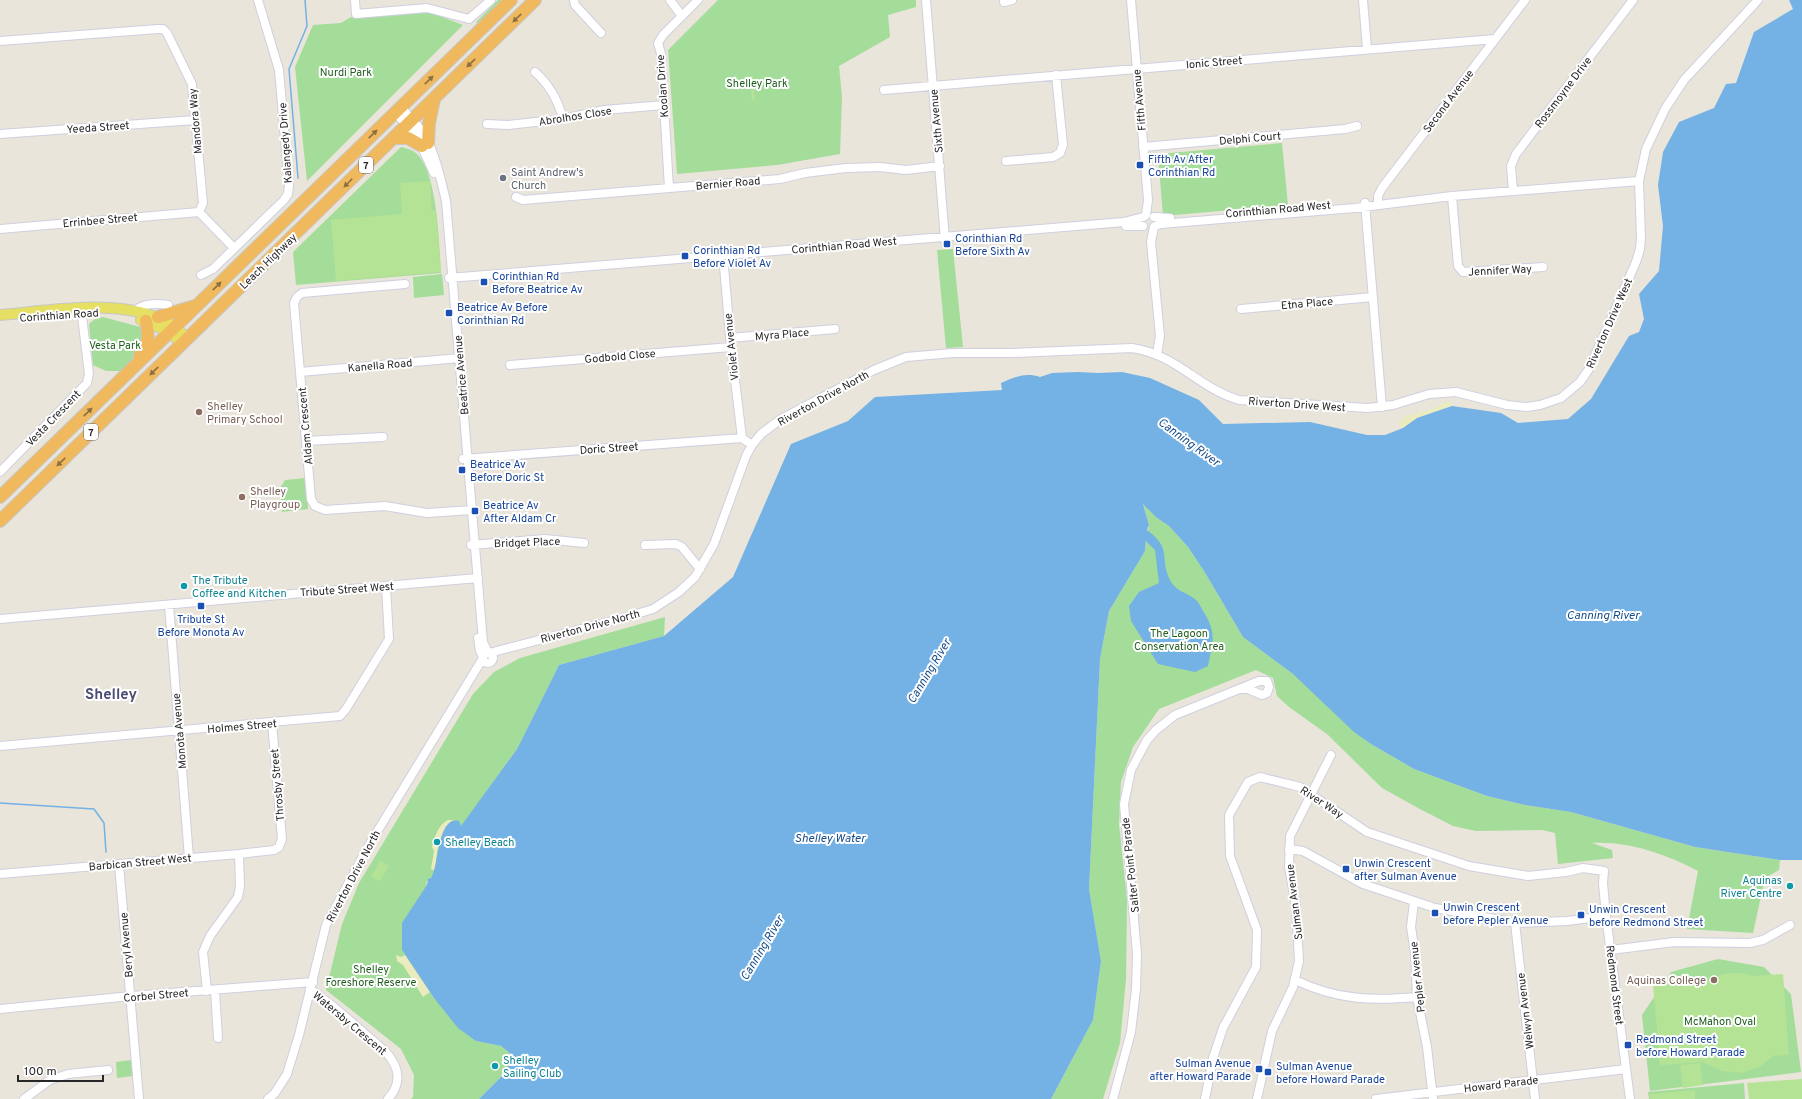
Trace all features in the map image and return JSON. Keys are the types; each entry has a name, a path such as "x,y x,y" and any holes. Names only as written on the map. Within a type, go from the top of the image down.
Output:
{"highway":[{"name":"Leach Highway","path":"0,497 511,0"},
{"name":"Leach Highway","path":"0,521 535,0"},
{"path":"393,138 408,138 425,144 434,98"},
{"path":"129,372 148,345 152,319 197,305"}],"main road":[{"name":"Corinthian Road","path":"0,315 82,310 134,312 152,319 172,330 185,342"},
{"name":"Corinthian Road","path":"0,319 82,310 152,319"}],"street":[{"name":"Kalangedy Drive","path":"201,275 213,269 284,200 288,194 279,70 258,0"},
{"path":"355,0 356,12 359,15 427,4 469,19 491,0"},
{"path":"574,0 575,5 601,33"},
{"path":"670,0 682,16"},
{"name":"Koolan Drive","path":"670,188 661,54 658,43 663,35 698,0"},
{"name":"Sixth Avenue","path":"926,0 945,239"},
{"name":"Fifth Avenue","path":"1131,0 1149,216"},
{"path":"1363,0 1367,49"},
{"name":"Second Avenue","path":"1378,203 1382,188 1525,0"},
{"name":"Rossmoyne Drive","path":"1514,192 1511,166 1516,154 1633,0"},
{"name":"Riverton Drive West","path":"1157,354 1173,361 1219,392 1239,400 1368,408 1382,407 1429,394 1449,392 1470,395 1507,405 1527,407 1550,402 1571,390 1580,382 1589,369 1636,262 1641,237 1639,181 1646,149 1652,133 1674,94 1684,80 1758,0"},
{"name":"Mandora Way","path":"0,41 163,29 171,40 192,84 203,203 199,212"},
{"name":"Ionic Street","path":"884,90 1496,39"},
{"path":"535,72 542,78 555,96 563,119"},
{"path":"1006,161 1053,157 1060,153 1062,145 1056,76"},
{"name":"Abrolhos Close","path":"487,124 508,125 563,119 604,110 664,105"},
{"name":"Beatrice Avenue","path":"398,110 410,122 425,144 440,194 451,280 476,578 483,642 487,657"},
{"name":"Yeeda Street","path":"0,134 195,120"},
{"name":"Delphi Court","path":"1143,147 1345,129 1357,126"},
{"name":"Bernier Road","path":"516,197 523,200 780,179 805,173 846,168 880,167 906,170 940,166"},
{"name":"Corinthian Road West","path":"451,280 945,239 1124,222 1149,216 1161,219 1378,203 1398,199 1402,201 1639,181"},
{"name":"Jennifer Way","path":"1452,196 1458,266 1463,272 1543,267"},
{"path":"1365,204 1382,407"},
{"name":"Corinthian Road West","path":"945,239 1129,226 1150,229 1161,224 1365,204"},
{"path":"199,212 234,248"},
{"name":"Errinbee Street","path":"0,229 199,212"},
{"path":"1151,242 1142,222 1149,216 1154,226 1151,242 1160,336 1157,354"},
{"name":"Violet Avenue","path":"723,258 730,338 742,438"},
{"name":"Aldam Crescent","path":"404,284 302,293 297,297 294,303 311,499 315,506 324,510 393,506 426,513 470,510"},
{"name":"Etna Place","path":"1241,309 1373,297"},
{"name":"Corinthian Road","path":"134,312 138,307 144,305 168,305"},
{"name":"Vesta Crescent","path":"0,472 87,383 89,374 82,310"},
{"name":"Myra Place","path":"730,338 835,330"},
{"name":"Godbold Close","path":"510,365 731,347"},
{"name":"Riverton Drive North","path":"270,1098 287,1074 312,986 326,925 353,872 402,788 477,669 487,657 501,651 653,609 679,592 695,577 714,544 752,445 761,434 781,419 874,370 906,357 953,353 1013,353 1116,348 1147,350 1157,354"},
{"name":"Kanella Road","path":"300,372 458,358"},
{"path":"306,441 383,436"},
{"path":"742,438 752,445"},
{"name":"Doric Street","path":"466,459 742,438"},
{"name":"Bridget Place","path":"473,544 545,539 584,543"},
{"path":"645,545 676,544 682,547 700,569"},
{"name":"Tribute Street West","path":"0,619 476,578"},
{"name":"Holmes Street","path":"0,746 272,723 336,717 343,715 389,639 386,586"},
{"name":"Monota Avenue","path":"169,605 189,858"},
{"name":"Salter Point Parade","path":"1113,1099 1131,1032 1136,990 1138,954 1124,804 1132,770 1147,740 1165,723 1186,709 1239,689"},
{"name":"Throsby Street","path":"272,723 282,839 279,847"},
{"name":"Sulman Avenue","path":"1257,1099 1272,1031 1294,980 1299,961 1296,906 1289,873 1289,850 1292,831 1331,755"},
{"name":"River Way","path":"1205,1099 1213,1058 1223,1028 1253,974 1256,964 1257,930 1230,856 1229,815 1247,784 1259,777 1300,787 1311,793 1320,802 1367,832 1469,866 1528,876 1566,872 1583,868 1604,871"},
{"name":"Barbican Street West","path":"0,874 239,854 274,850 279,847"},
{"path":"1289,850 1303,851 1357,882 1435,908 1515,923 1566,921 1606,916"},
{"path":"218,1038 203,952 210,936 238,897 240,886 239,854"},
{"name":"Beryl Avenue","path":"119,864 140,1099"},
{"name":"Redmond Street","path":"1604,871 1603,883 1606,916 1630,1099"},
{"name":"Pepler Avenue","path":"1414,902 1410,921 1415,953 1417,997 1427,1047 1432,1096"},
{"name":"Welwyn Avenue","path":"1515,923 1535,1099"},
{"path":"1611,950 1674,942 1750,943 1762,940 1790,924"},
{"path":"1294,980 1311,988 1341,997 1384,1000 1417,997"},
{"name":"Corbel Street","path":"0,1009 131,996 312,986"},
{"name":"Watersby Crescent","path":"312,986 394,1060 398,1075 397,1085 388,1099"},
{"path":"24,1099 50,1080 68,1074 108,1070"},
{"name":"Howard Parade","path":"1376,1099 1432,1096 1532,1080 1626,1070"}],"green space":[{"path":"498,0 504,0 479,25 476,22"},
{"name":"Shelley Park","path":"718,0 916,0 916,7 888,15 890,37 839,66 842,97 840,154 777,165 677,174 668,50"},
{"name":"Nurdi Park","path":"427,11 463,25 307,181 295,67 313,25 341,23 351,17"},
{"path":"750,76 753,76 755,100 752,101"},
{"path":"1282,143 1288,205 1163,216 1158,154"},
{"path":"401,147 413,151 421,159 428,172 436,207 441,273 296,285 293,252"},
{"path":"430,181 432,211 436,211 441,272 336,281 331,220 402,214 400,183"},
{"path":"953,249 963,347 946,348 937,250"},
{"path":"442,274 444,295 414,298 413,277"},
{"name":"Vesta Park","path":"103,317 144,328 144,347 121,371 106,371 93,365 89,324 95,319"},
{"path":"306,478 308,509 282,512 280,488 285,480"},
{"name":"The Lagoon Conservation Area","path":"1143,503 1157,518 1169,526 1188,547 1243,637 1293,674 1371,744 1414,769 1487,796 1525,805 1571,812 1695,847 1780,860 1779,870 1765,878 1753,933 1687,929 1698,871 1660,854 1633,846 1592,843 1612,850 1613,858 1558,864 1555,833 1542,830 1476,831 1453,826 1418,808 1382,788 1327,734 1289,707 1277,696 1273,678 1256,670 1159,709 1133,747 1121,782 1119,824 1127,900 1126,979 1120,1043 1103,1099 1051,1099 1093,1020 1101,961 1089,889 1100,659 1109,611 1145,551 1149,525"},
{"name":"Shelley Foreshore Reserve","path":"665,617 664,636 559,665 517,749 461,827 459,823 434,875 426,882 427,885 402,950 434,998 476,1041 501,1046 512,1055 506,1072 479,1099 411,1099 413,1097 414,1075 401,1049 326,990 342,924 359,883 473,694 494,672 520,658"},
{"path":"380,861 389,866 380,881 371,877"},
{"name":"McMahon Oval","path":"1718,959 1764,967 1791,994 1801,1072 1650,1091 1642,1015 1671,972"},
{"name":"McMahon Oval","path":"1727,973 1740,973 1755,976 1783,974 1789,1055 1773,1056 1761,1066 1742,1073 1722,1071 1703,1062 1660,1065 1653,984 1699,981 1700,987 1714,977"},
{"path":"131,1060 133,1076 117,1078 116,1062"},
{"path":"1700,1063 1703,1085 1683,1088 1680,1065"},
{"path":"1802,1079 1802,1099 1749,1099 1747,1083"},
{"path":"1744,1083 1745,1099 1649,1099 1648,1092"},
{"path":"1695,1090 1695,1099 1650,1099 1649,1094"}],"sand":[{"path":"1449,401 1452,406 1417,418 1403,428 1398,423 1408,415 1414,415 1421,411 1426,412"},
{"name":"Shelley Beach","path":"448,820 453,820 448,824 439,843 436,858 436,871 431,869 434,851 432,847 439,828"},
{"path":"396,955 401,957 405,955 430,992 423,997 403,965 397,961"}],"water":[{"path":"1789,0 1802,0 1802,860 1780,860 1695,847 1571,812 1525,805 1487,796 1414,769 1371,744 1354,732 1293,674 1243,637 1188,547 1169,526 1157,518 1143,504 1149,525 1147,530 1155,537 1163,548 1165,566 1172,584 1196,600 1210,625 1213,637 1211,650 1208,666 1195,672 1158,664 1131,621 1129,606 1139,592 1159,583 1155,550 1146,541 1145,551 1109,611 1100,659 1089,889 1101,961 1093,1020 1051,1099 479,1099 506,1072 512,1055 501,1046 476,1041 458,1028 434,998 402,950 402,923 427,885 428,879 431,878 434,872 440,843 446,826 452,821 459,821 461,826 517,749 559,665 664,636 733,577 791,444 848,421 875,397 1002,390 1001,383 1020,376 1030,375 1040,377 1052,373 1078,372 1122,372 1150,378 1199,400 1223,424 1310,422 1367,435 1385,435 1403,428 1417,418 1452,406 1501,413 1518,423 1568,419 1591,399 1629,336 1639,332 1644,319 1639,294 1659,271 1663,226 1658,185 1663,152 1679,122 1714,108 1726,84 1736,83 1754,32 1793,9"}],"waterway":[{"path":"298,178 289,69 307,26 305,0"},
{"path":"0,803 94,809 104,823 106,852"}],"place":[{"name":"Fifth Av After Corinthian Rd","path":"1140,165"},
{"name":"Saint Andrew's Church","path":"503,178"},
{"name":"Corinthian Rd Before Sixth Av","path":"947,244"},
{"name":"Corinthian Rd Before Violet Av","path":"685,256"},
{"name":"Corinthian Rd Before Beatrice Av","path":"484,282"},
{"name":"Beatrice Av Before Corinthian Rd","path":"449,313"},
{"name":"Shelley Primary School","path":"199,412"},
{"name":"Beatrice Av Before Doric St","path":"462,470"},
{"name":"Shelley Playgroup","path":"242,497"},
{"name":"Beatrice Av After Aldam Cr","path":"475,511"},
{"name":"The Tribute Coffee and Kitchen","path":"184,586"},
{"name":"Tribute St Before Monota Av","path":"201,606"},
{"name":"Shelley Beach","path":"437,842"},
{"name":"Unwin Crescent after Sulman Avenue","path":"1346,869"},
{"name":"Aquinas River Centre","path":"1790,886"},
{"name":"Unwin Crescent before Pepler Avenue","path":"1435,913"},
{"name":"Unwin Crescent before Redmond Street","path":"1581,915"},
{"name":"Aquinas College","path":"1714,980"},
{"name":"Redmond Street before Howard Parade","path":"1628,1045"},
{"name":"Shelley Sailing Club","path":"495,1066"},
{"name":"Sulman Avenue after Howard Parade","path":"1259,1069"},
{"name":"Sulman Avenue before Howard Parade","path":"1268,1072"}],"district":[{"name":"Shelley","path":"111,694"}],"water label":[{"name":"Canning River","path":"1189,442"},
{"name":"Canning River","path":"1603,615"},
{"name":"Canning River","path":"929,671"},
{"name":"Shelley Water","path":"830,838"},
{"name":"Canning River","path":"762,948"}]}
